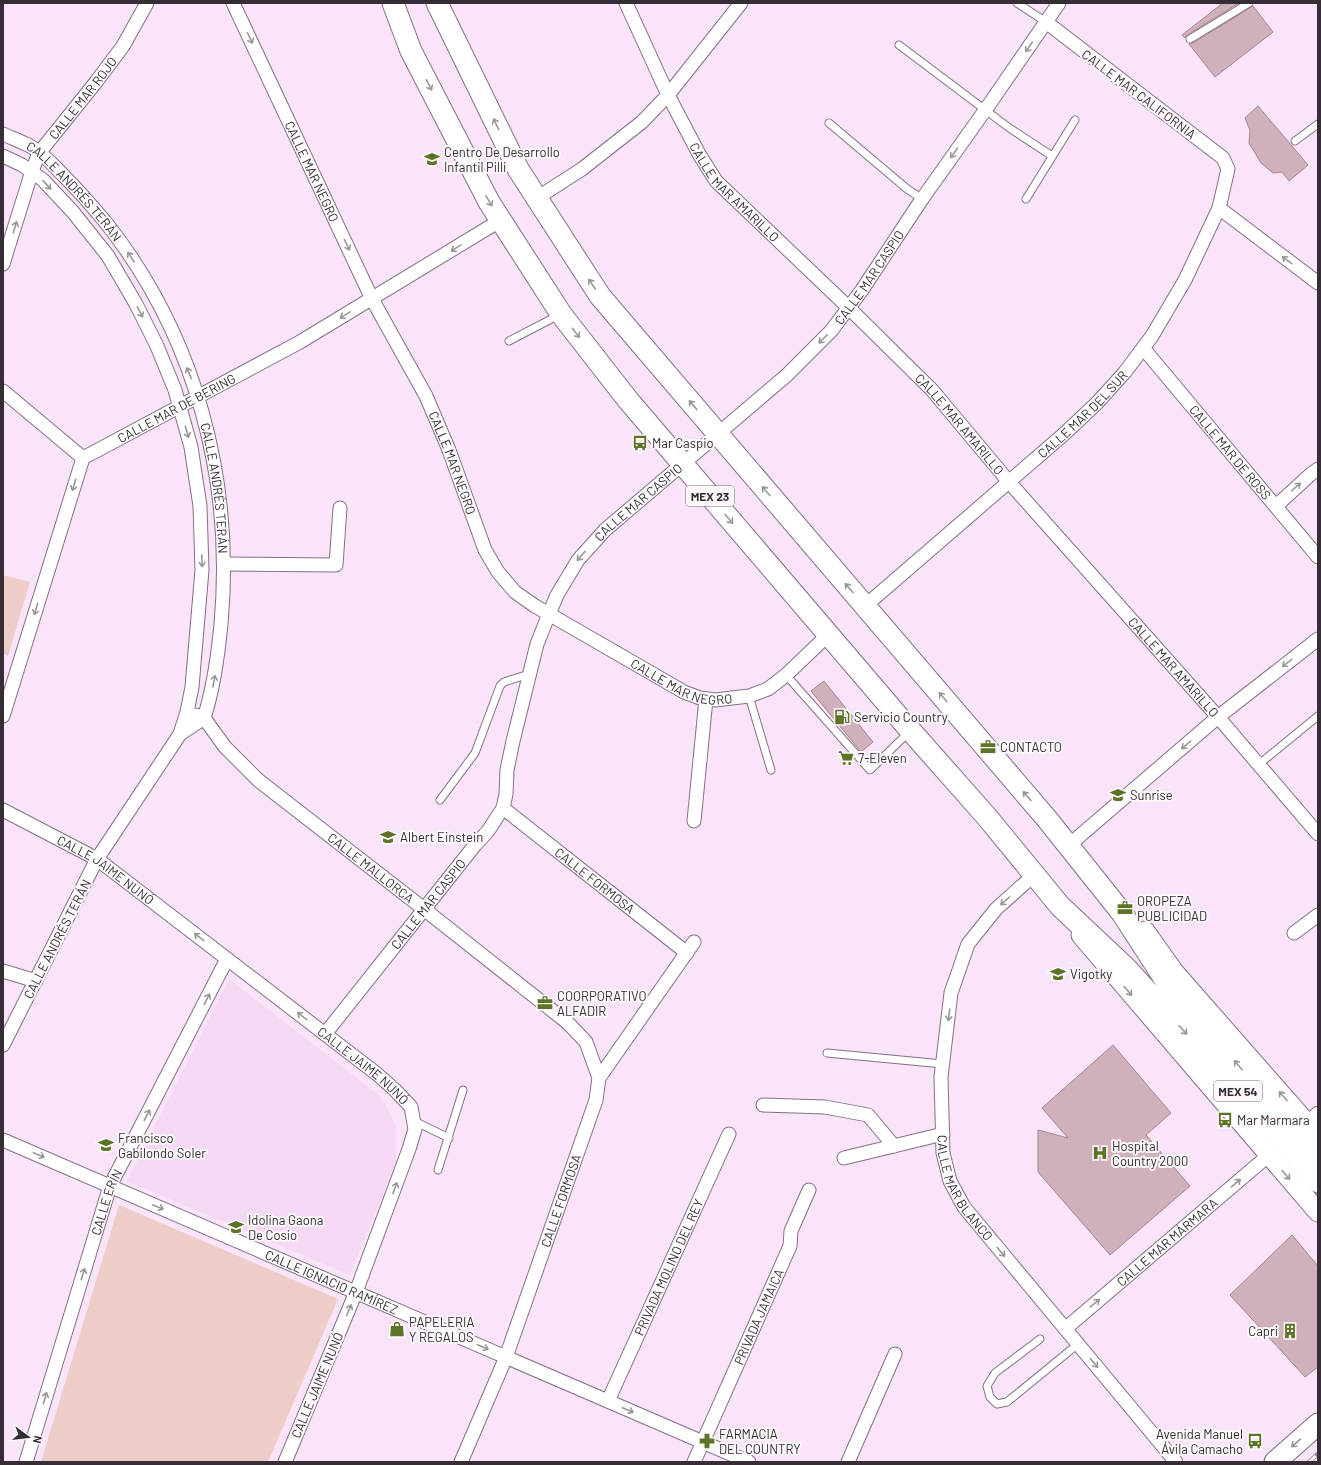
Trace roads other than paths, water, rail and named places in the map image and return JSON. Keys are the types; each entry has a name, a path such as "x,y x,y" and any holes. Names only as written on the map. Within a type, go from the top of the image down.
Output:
{"main road":[{"path":"388,3 411,51"},
{"name":"MEX 23","path":"394,3 411,51 489,202 561,314 628,400 910,730 987,817 1060,906 1094,952 1318,1212"},
{"path":"437,3 518,169 600,296 1047,819 1060,823 1075,840 1109,881 1174,972 1314,1124"},
{"name":"MEX 54","path":"1047,819 1122,913 1166,982 1318,1158"},
{"name":"MEX 54","path":"1060,906 1127,969 1157,1001 1318,1182"},
{"path":"1275,1462 1318,1424"}],"street":[{"name":"CALLE MAR ROJO","path":"3,264 39,153 96,82 122,46 146,3"},
{"name":"CALLE MAR NEGRO","path":"233,3 372,299 426,396 449,450 485,550 498,572 515,592 549,614 684,692 706,699 715,700 748,696 768,689 829,634"},
{"name":"CALLE MAR AMARILLO","path":"626,3 668,95 699,154 716,181 849,308 932,390 1009,482 1218,718 1318,834"},
{"path":"537,198 582,169 642,122 668,95 741,3"},
{"name":"CALLE MAR CASPIO","path":"326,1034 475,845 488,831 503,808 511,749 529,674 538,644 557,595 578,560 605,530 787,375 831,331 862,290 922,199 1059,3"},
{"name":"CALLE MAR CALIFORNIA","path":"1046,22 1223,158 1228,169"},
{"name":"CALLE ANDRÉS TERÁN","path":"3,134 31,147 52,163 88,200 127,250 154,292 175,337 198,396 213,456 220,500 224,564 223,600 218,660 212,693 204,718 180,734"},
{"name":"CALLE ANDRÉS TERÁN","path":"3,156 32,171 43,180 73,212 108,256 136,304 157,346 175,390 191,447 200,506 202,570 192,680 187,712 180,734 97,859 3,1045"},
{"name":"CALLE MAR DEL SUR","path":"865,606 1009,482 1097,403 1125,372 1152,336 1185,280 1218,208 1228,169"},
{"path":"1218,208 1318,284"},
{"name":"CALLE MAR DE BERING","path":"83,458 300,342 501,220"},
{"name":"CALLE MAR DE ROSS","path":"1143,348 1318,557"},
{"path":"3,391 83,458 3,716"},
{"path":"1276,506 1318,469"},
{"path":"224,564 336,565 340,508"},
{"path":"1075,840 1218,718 1318,639"},
{"path":"694,821 706,699"},
{"path":"187,712 204,718"},
{"name":"CALLE MALLORCA","path":"204,718 225,747 258,780 568,1023 586,1042 600,1078"},
{"name":"CALLE FORMOSA","path":"503,808 687,954"},
{"name":"CALLE JAIME NUNÓ","path":"3,810 97,859 326,1034 396,1090 411,1107 415,1129 409,1149 356,1292 285,1462"},
{"name":"CALLE MAR BLANCO","path":"1034,875 996,909 968,944 951,993 942,1077 943,1153 950,1181 964,1207 1176,1462"},
{"path":"1294,933 1318,915"},
{"name":"CALLE FORMOSA","path":"460,1462 506,1357 596,1100 600,1078 694,942"},
{"name":"CALLE ERÍN","path":"26,1462 110,1186 227,959"},
{"path":"3,971 36,981"},
{"path":"763,1105 825,1107 868,1115 894,1146"},
{"name":"PRIVADA MOLINO DEL REY","path":"608,1401 729,1134"},
{"path":"844,1158 943,1134"},
{"name":"CALLE IGNACIO RAMÍREZ","path":"3,1140 749,1462"},
{"name":"CALLE MAR MÁRMARA","path":"1065,1329 1268,1155"},
{"name":"PRIVADA JAMAICA","path":"694,1462 790,1246 791,1231 809,1190"},
{"path":"848,1462 895,1354"}],"lane":[{"path":"1018,3 1046,22"},
{"path":"1190,39 1249,3"},
{"path":"899,45 1008,127 1052,156"},
{"path":"1026,199 1075,120"},
{"path":"829,122 906,188 922,199"},
{"path":"1295,141 1318,124"},
{"path":"509,341 561,314"},
{"path":"440,800 476,754 500,686 504,682 529,674"},
{"path":"786,674 870,770 910,730"},
{"path":"748,696 771,770"},
{"path":"1258,765 1318,716"},
{"path":"827,1053 943,1064"},
{"path":"438,1170 463,1090"},
{"path":"414,1121 449,1138"},
{"path":"1040,1339 995,1373 987,1386 990,1397 997,1404 1007,1402 1078,1344"}],"railway":[{"path":"1309,1462 1318,1454"}],"place":[{"name":"Centro De Desarrollo Infantil Pilli","path":"432,159"},
{"name":"Mar Caspio","path":"640,443"},
{"name":"Servicio Country","path":"842,717"},
{"name":"CONTACTO","path":"988,747"},
{"name":"7-Eleven","path":"846,758"},
{"name":"Sunrise","path":"1118,795"},
{"name":"Albert Einstein","path":"388,837"},
{"name":"OROPEZA PUBLICIDAD","path":"1125,908"},
{"name":"Vigotky","path":"1058,974"},
{"name":"COORPORATIVO ALFADIR","path":"545,1003"},
{"name":"Mar Marmara","path":"1225,1120"},
{"name":"Francisco Gabilondo Soler","path":"106,1145"},
{"name":"Hospital Country 2000","path":"1100,1153"},
{"name":"Idolina Gaona De Cosio","path":"236,1227"},
{"name":"PAPELERIA Y REGALOS","path":"397,1329"},
{"name":"Capri","path":"1290,1331"},
{"name":"FARMACIA DEL COUNTRY","path":"707,1441"},
{"name":"Avenida Manuel Ávila Camacho","path":"1255,1441"}]}
